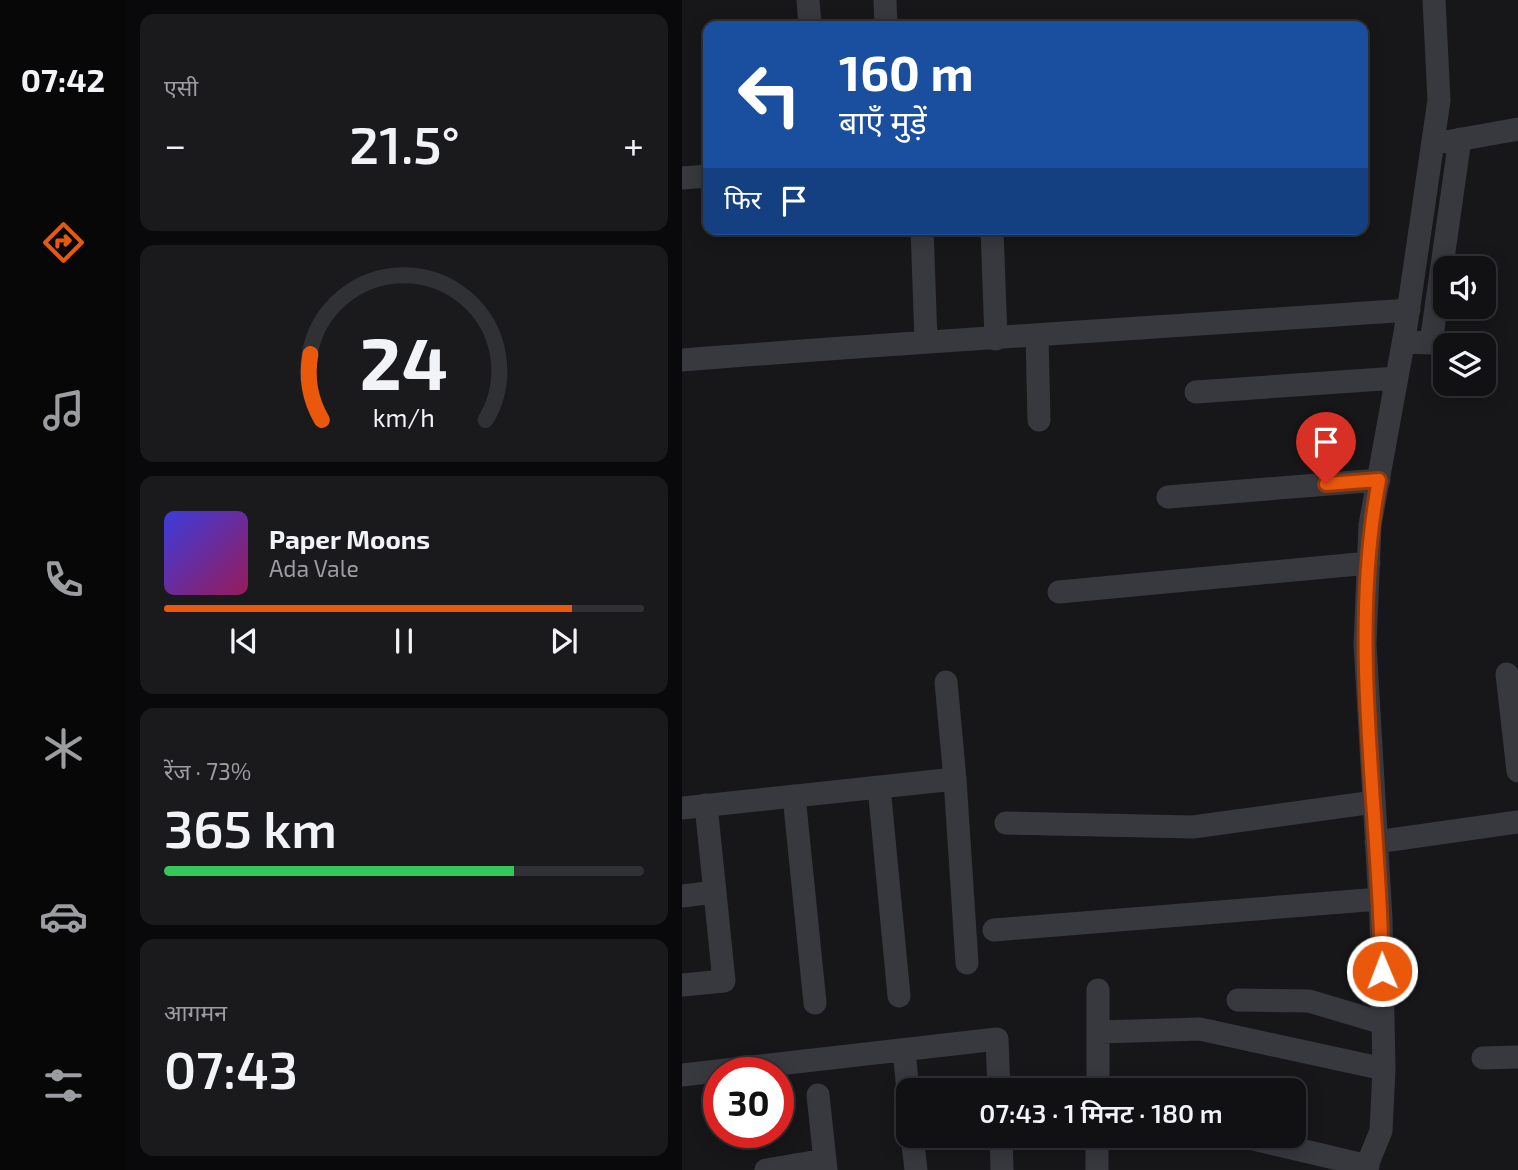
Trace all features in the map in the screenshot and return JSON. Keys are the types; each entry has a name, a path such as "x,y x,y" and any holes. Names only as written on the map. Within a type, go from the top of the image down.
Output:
{"street":[{"path":"807,0 809,21"},
{"path":"885,0 886,21"},
{"path":"1288,1148 1366,1168 1381,1131 1384,1069 1380,899 1364,644 1370,525 1404,342 1439,100 1434,0"},
{"path":"1433,144 1517,129"},
{"path":"1404,342 1431,343 1460,139"},
{"path":"682,178 703,176"},
{"path":"922,235 926,340"},
{"path":"992,235 996,339"},
{"path":"682,360 926,340 996,339 1409,310"},
{"path":"1037,336 1038,420"},
{"path":"1196,392 1397,378"},
{"path":"1168,497 1379,480"},
{"path":"1059,592 1369,563"},
{"path":"1507,674 1517,771"},
{"path":"946,682 956,779 967,963"},
{"path":"682,808 956,779"},
{"path":"879,787 899,996"},
{"path":"794,796 815,1003"},
{"path":"1006,823 1193,827 1374,802"},
{"path":"682,985 724,981 706,805"},
{"path":"1376,842 1517,822"},
{"path":"682,896 715,892"},
{"path":"994,930 1380,899"},
{"path":"1098,990 1098,1078"},
{"path":"1238,1000 1309,1001 1383,1023"},
{"path":"1099,1032 1200,1029 1384,1069"},
{"path":"682,1075 997,1039 999,1078"},
{"path":"904,1050 907,1078"},
{"path":"1483,1058 1517,1057"},
{"path":"766,1170 825,1165 818,1094"},
{"path":"913,1148 916,1170"},
{"path":"1001,1148 1002,1170"},
{"path":"1097,1148 1097,1170"}],"route":[{"path":"1326,484 1379,480 1370,525 1364,644 1382,971"}]}
